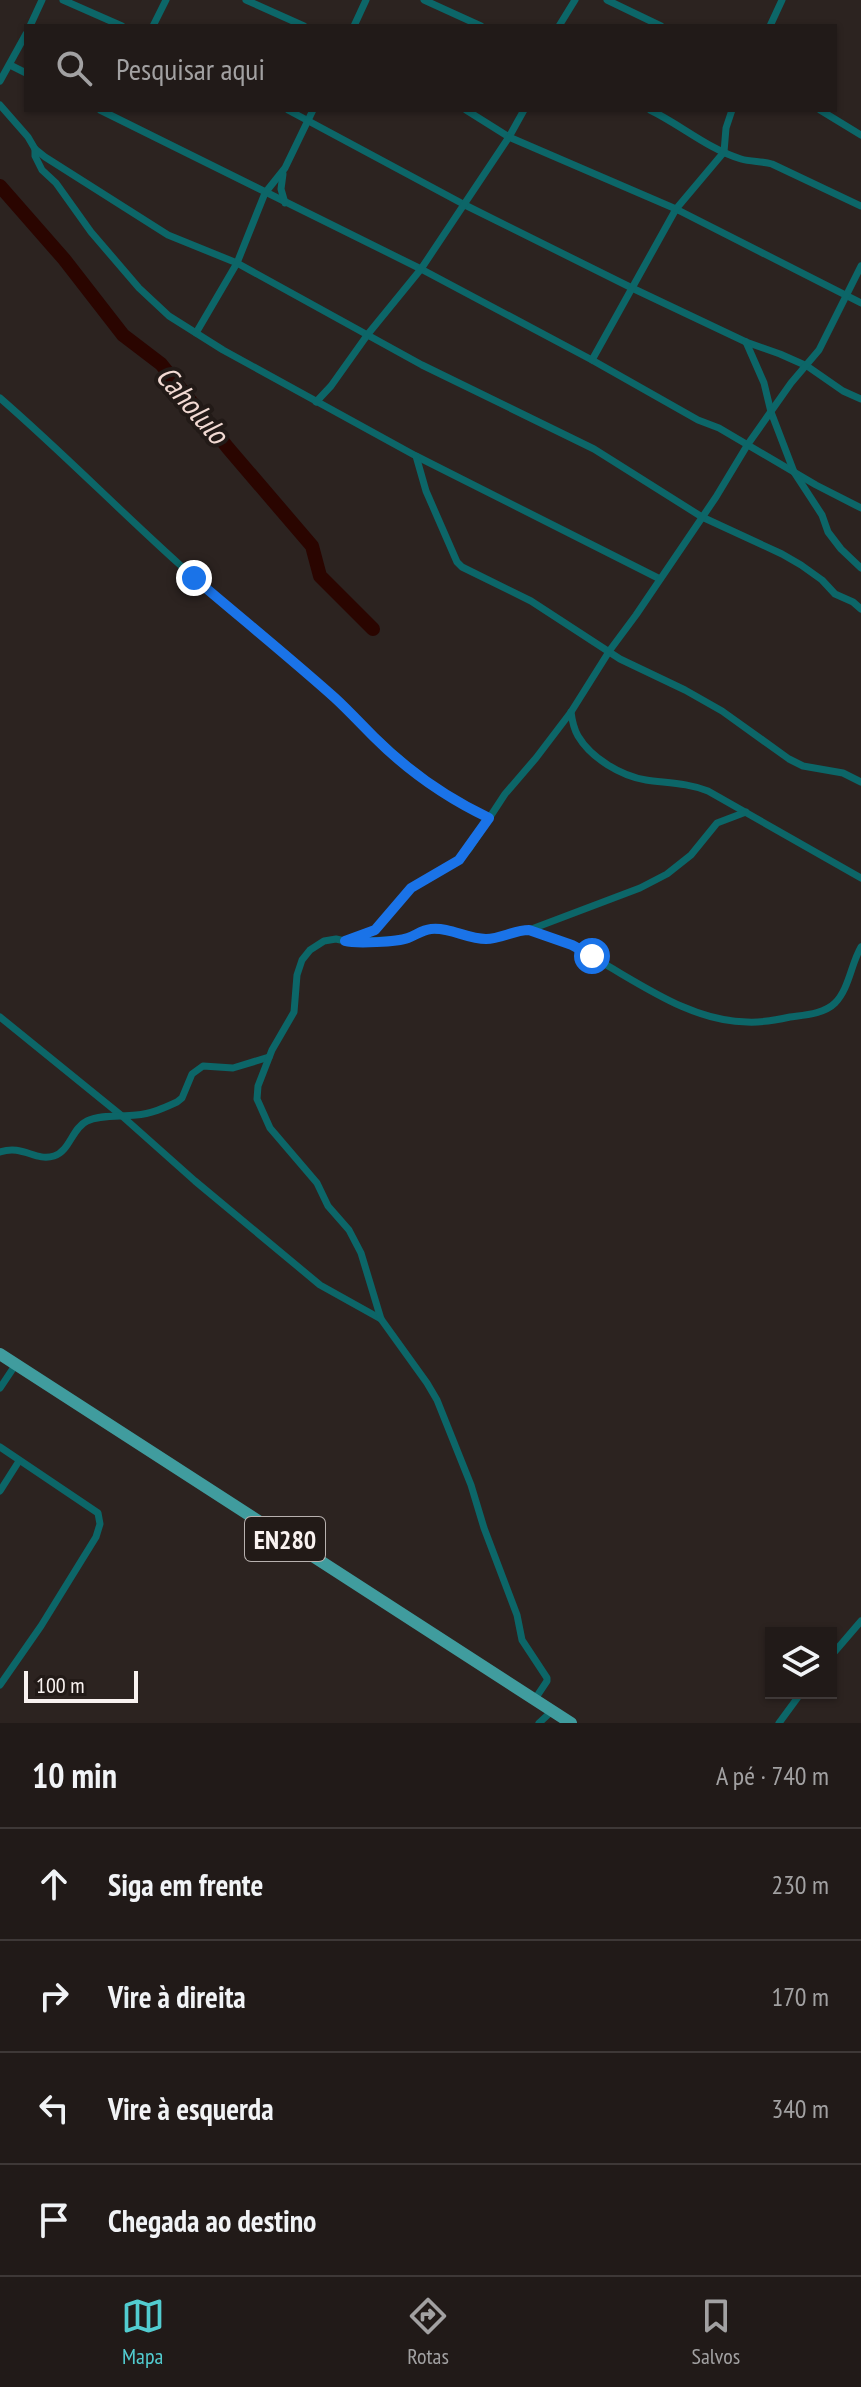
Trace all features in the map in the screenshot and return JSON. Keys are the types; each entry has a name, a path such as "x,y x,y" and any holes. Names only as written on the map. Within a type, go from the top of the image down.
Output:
{"main road":[{"name":"EN280","path":"0,1354 571,1723"}],"street":[{"path":"31,24 42,0"},
{"path":"63,0 117,24"},
{"path":"154,24 166,0"},
{"path":"246,0 300,24"},
{"path":"355,24 366,0"},
{"path":"424,0 477,24"},
{"path":"560,24 575,0"},
{"path":"607,0 657,24"},
{"path":"771,24 781,2 772,0"},
{"path":"0,81 24,38"},
{"path":"10,65 24,72"},
{"path":"0,105 35,149 68,174 168,235 237,263 422,365 594,449 702,517 782,554 822,580 835,594 861,609"},
{"path":"106,112 421,269 861,508"},
{"path":"292,112 465,205 632,288 746,342 807,366 843,391 861,399"},
{"path":"285,203 281,189 285,168 312,112"},
{"path":"469,112 509,137 676,209 861,303"},
{"path":"316,402 421,269 523,112"},
{"path":"654,112 724,152 743,160 772,164 861,206"},
{"path":"592,360 676,209 724,152 731,112"},
{"path":"823,112 861,135"},
{"path":"35,149 42,170 56,183 91,232 163,312 316,402 416,456 660,579"},
{"path":"196,333 237,263 265,193 285,168"},
{"path":"345,941 375,930 411,888 459,860 505,794 571,712 748,444 791,383 819,350 861,266"},
{"path":"746,342 764,383 771,412 794,472 822,515 828,532 861,568"},
{"path":"0,398 177,563 341,703 375,739 415,773 489,818"},
{"path":"416,456 423,483 457,562 469,571 531,601 620,659 722,711 797,764 832,769 861,782"},
{"path":"571,712 576,733 610,766 641,779 697,786 861,878"},
{"path":"529,930 640,888 667,874 691,855 717,823 746,812"},
{"path":"535,1699 547,1678 522,1640 517,1615 447,1423 427,1383 381,1319 361,1253 349,1230 328,1206 317,1183 270,1128 257,1099 258,1086 269,1057 294,1012 295,986 302,960 317,944 336,939 361,943 395,941 428,929 439,929 487,940 529,930 572,945 621,975 680,1005 712,1017 749,1022 828,1009 839,999 861,947"},
{"path":"0,1017 122,1116 320,1285 381,1319"},
{"path":"0,1152 13,1149 40,1157 56,1156 81,1124 95,1118 150,1113 177,1102 182,1098 192,1074 203,1066 241,1067 269,1057"},
{"path":"0,1388 16,1364"},
{"path":"0,1447 98,1513 100,1524 96,1537 41,1626 0,1685"},
{"path":"0,1491 19,1461"},
{"path":"837,1649 861,1621"},
{"path":"779,1723 797,1699"},
{"path":"539,1723 552,1711"}],"waterway":[{"name":"Caholulo","path":"0,186 64,259 123,335 161,364 312,546 320,576 373,629"}],"route":[{"path":"194,578 341,703 375,739 415,773 489,818 459,860 411,888 375,930 345,941 395,941 428,929 487,940 529,930 572,945 592,956"}]}
